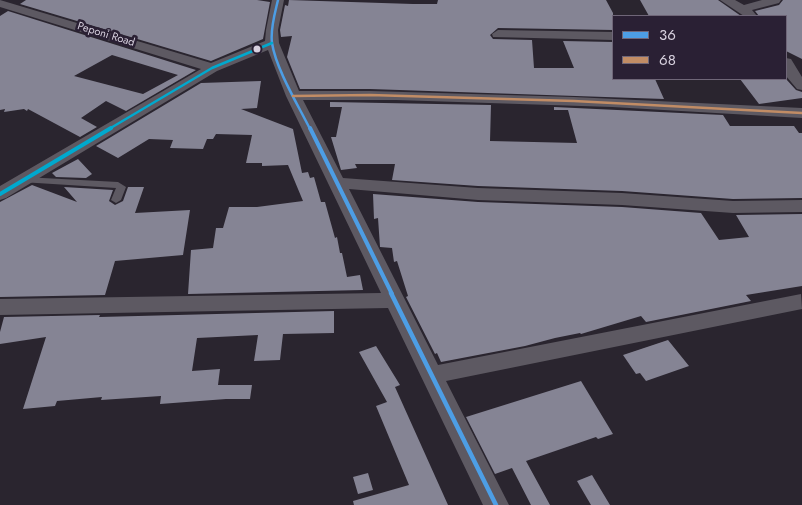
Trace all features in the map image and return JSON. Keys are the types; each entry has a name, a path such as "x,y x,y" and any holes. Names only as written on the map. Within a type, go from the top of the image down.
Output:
{"street":[{"path":"726,0 747,13 775,0"},
{"path":"274,1 272,43 293,96 496,505"},
{"name":"Peponi Road","path":"0,3 212,68"},
{"path":"498,34 612,36"},
{"path":"0,194 212,68 272,43"},
{"path":"787,64 793,76 802,86"},
{"path":"293,96 570,101 719,106 802,113"},
{"path":"336,183 478,194 622,199 733,207 802,206"},
{"path":"0,307 394,300"},
{"path":"431,375 802,302"}],"lane":[{"path":"24,180 118,185 121,187 116,200"}],"building":[{"path":"26,0 257,0 270,2 263,39 211,61 20,4"},
{"path":"289,0 437,4 438,0 606,0 613,13 612,30 498,28 490,35 493,39 532,40 534,68 574,68 563,41 612,42 612,80 655,80 664,99 370,89 300,89 287,57 292,36 281,37 280,30 285,5 288,6"},
{"path":"640,0 718,0 740,15 648,15"},
{"path":"783,0 802,0 802,59 787,52 787,15 758,15 755,11 779,5"},
{"path":"8,11 196,70 126,111 106,101 81,118 97,127 80,137 28,109 27,111 24,109 4,112 5,109 0,110 0,16","holes":["112,55 178,75 143,94 74,76"]},
{"path":"741,80 787,80 796,90 802,92 802,98 759,104"},
{"path":"261,81 257,108 241,109 293,129 302,173 308,172 310,178 314,177 321,202 325,202 335,238 337,237 340,253 342,253 347,277 360,275 363,290 188,294 191,250 213,248 216,228 223,228 229,207 257,207 303,201 288,165 262,166 262,163 246,163 252,135 216,134 213,139 207,139 203,149 170,148 173,140 149,139 118,158 96,146 201,83"},
{"path":"330,102 491,105 490,141 577,143 568,110 554,110 554,107 723,115 730,126 794,126 799,133 802,133 802,198 733,199 622,191 478,186 392,180 395,164 355,164 357,168 341,170 331,137 336,137 342,107 330,107"},
{"path":"78,159 92,174 86,178 56,177 52,173"},
{"path":"32,185 77,202 64,187 113,190 109,201 115,205 123,201 128,187 144,187 135,213 190,210 183,255 115,261 105,295 0,297 0,202"},
{"path":"373,194 478,202 622,207 701,213 719,240 749,237 736,215 802,214 802,286 746,295 751,301 646,322 641,316 581,334 441,362 406,297 408,296 397,261 394,262 392,248 380,247 378,218 374,219"},
{"path":"334,311 334,333 283,334 280,360 254,361 258,335 197,338 192,371 220,369 218,385 252,385 250,399 160,404 161,396 101,400 102,397 57,401 55,406 23,409 46,337 0,344 0,332 4,317 100,315 99,317"},
{"path":"668,340 689,366 646,381 640,373 636,374 623,355"},
{"path":"376,346 400,385 395,387 448,505 354,505 353,501 409,485 376,406 387,402 359,352"},
{"path":"581,381 613,434 598,439 596,437 526,461 550,505 531,505 512,468 495,474 466,417"},
{"path":"368,473 373,490 358,494 353,477"},
{"path":"592,475 610,505 591,505 577,481"}],"transit line":[{"name":"36","path":"278,0 272,30 272,43 283,74 496,505"},
{"path":"0,194 212,68 272,43"},
{"name":"68","path":"293,96 370,95 574,101 802,113"}]}
